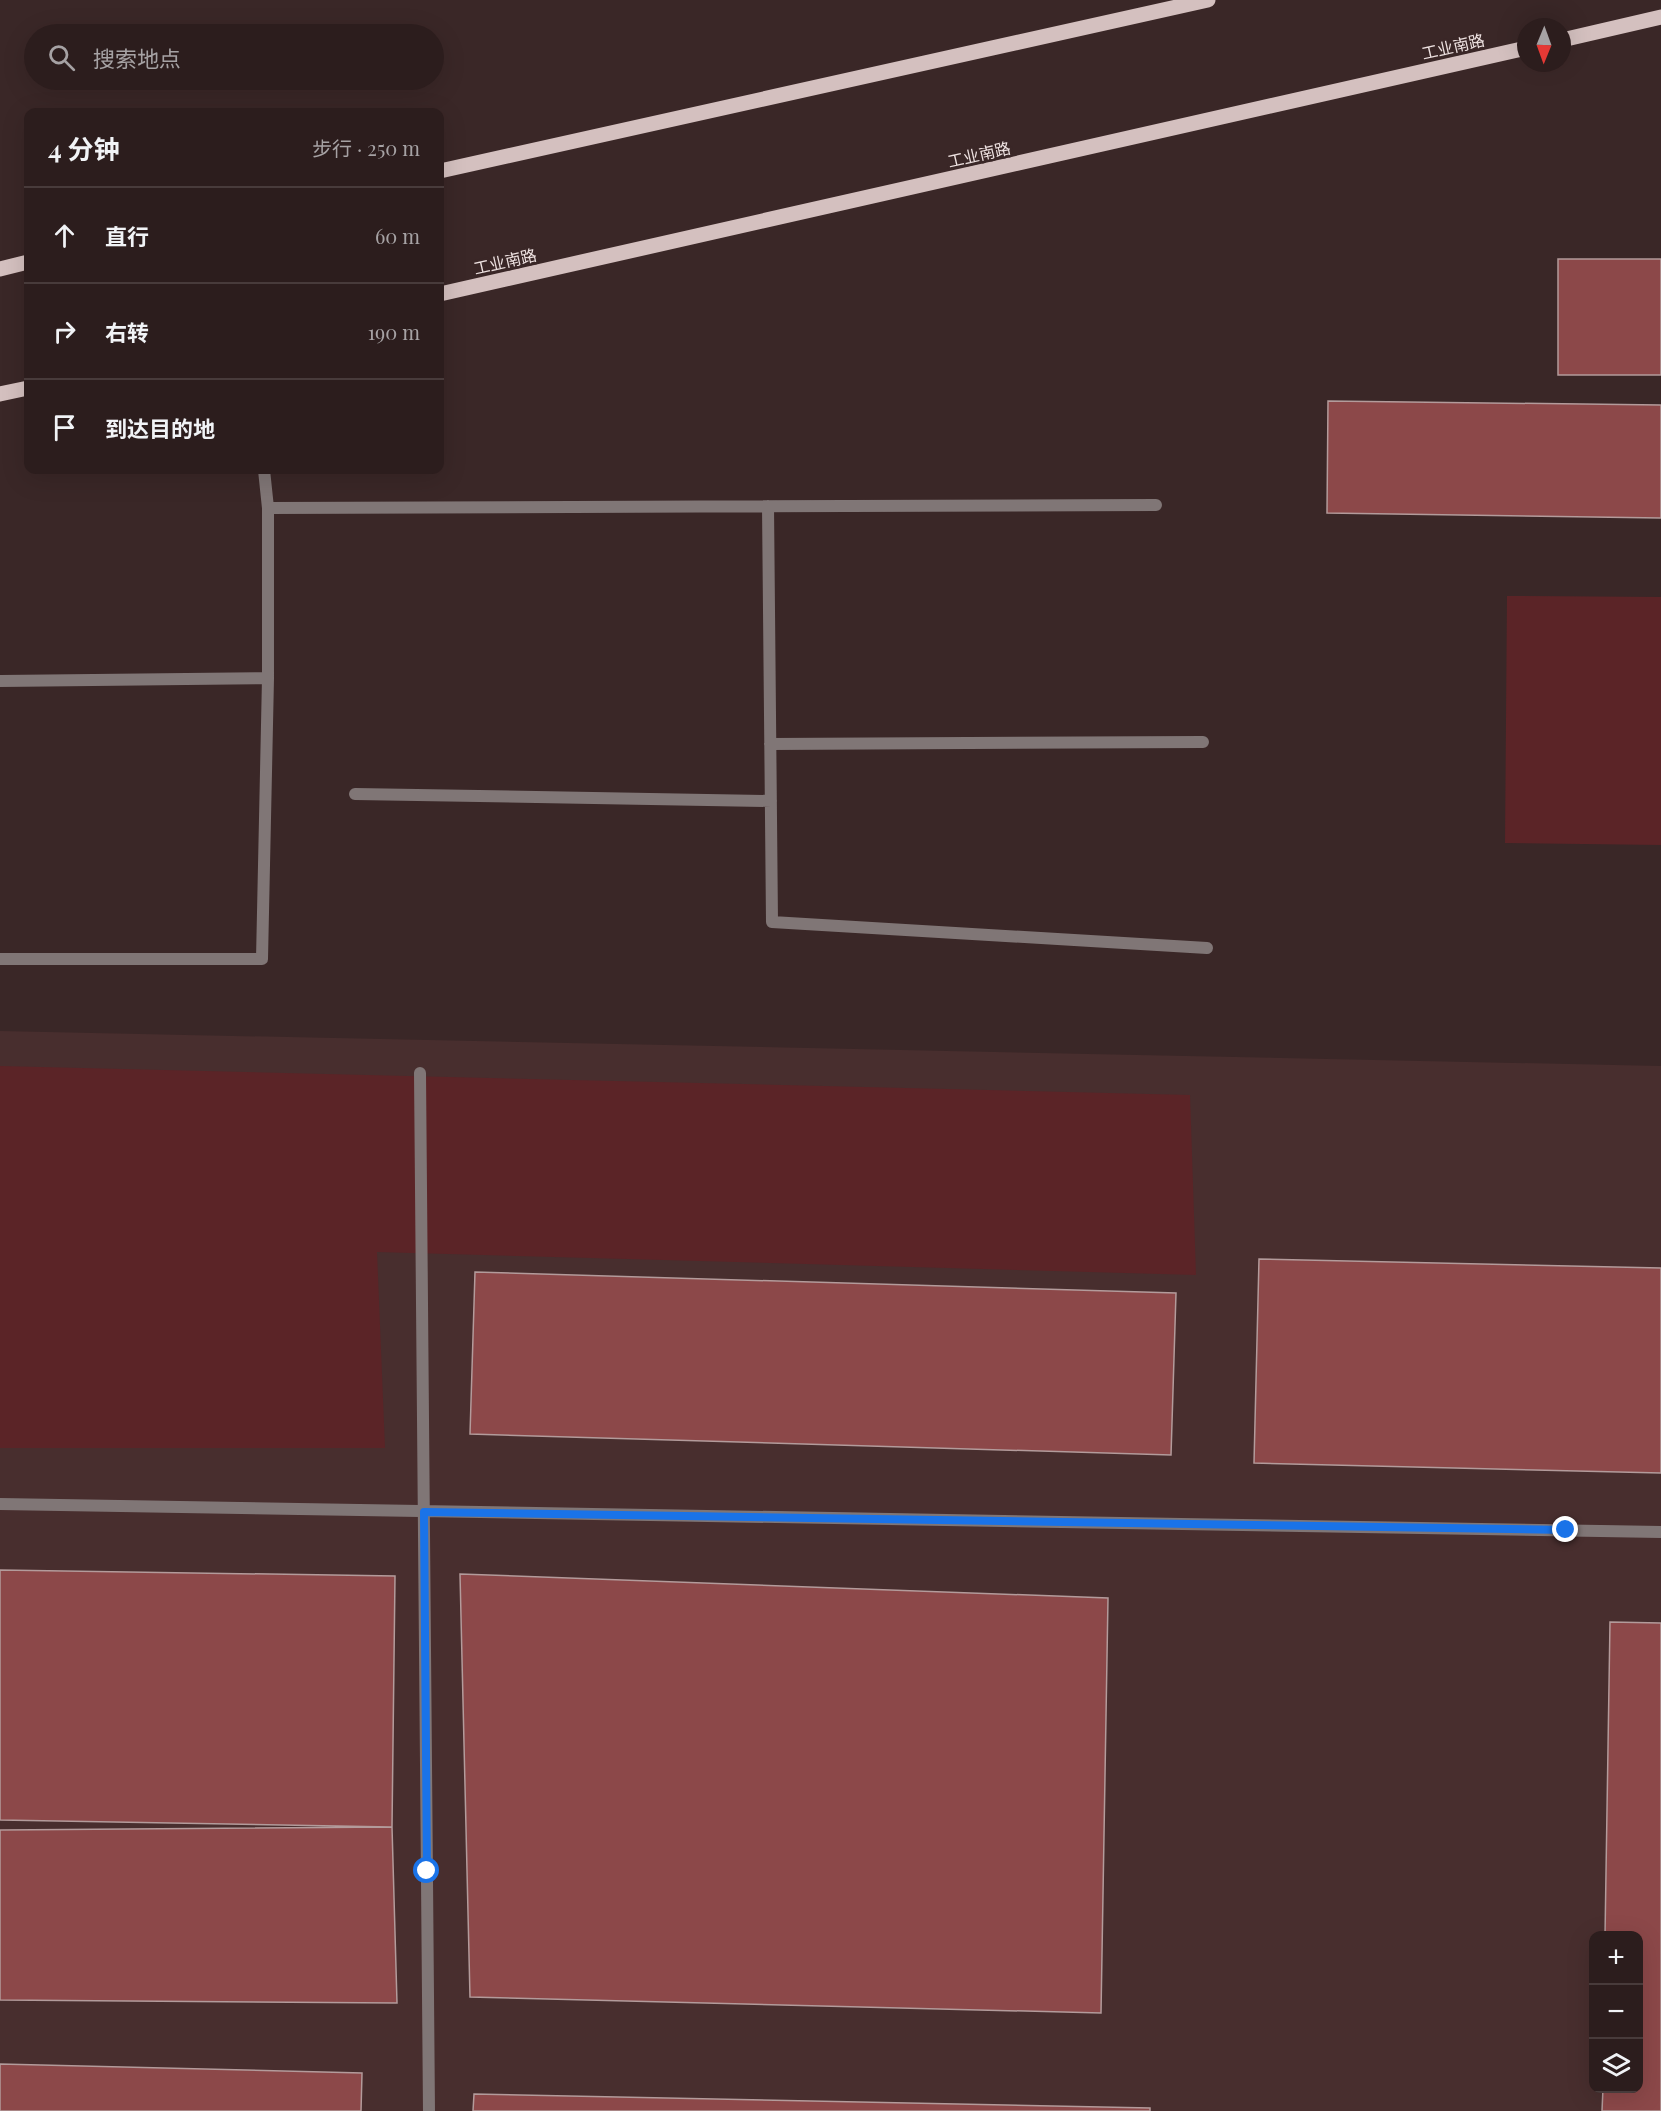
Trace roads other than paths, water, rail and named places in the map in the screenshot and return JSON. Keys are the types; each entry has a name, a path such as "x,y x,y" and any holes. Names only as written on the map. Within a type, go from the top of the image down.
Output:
{"main road":[{"path":"444,170 1208,0"},
{"path":"1571,38 1661,17"},
{"name":"工业南路","path":"444,293 1517,50"},
{"path":"0,269 24,263"},
{"path":"0,394 24,389"}],"street":[{"path":"0,959 262,959 268,678 268,508 264,474"},
{"path":"268,508 1156,505"},
{"path":"768,506 772,922 1207,948"},
{"path":"0,681 268,678"},
{"path":"770,744 1203,742"},
{"path":"355,794 771,801"},
{"path":"420,1074 429,2111"},
{"path":"0,1504 1661,1532"}]}
